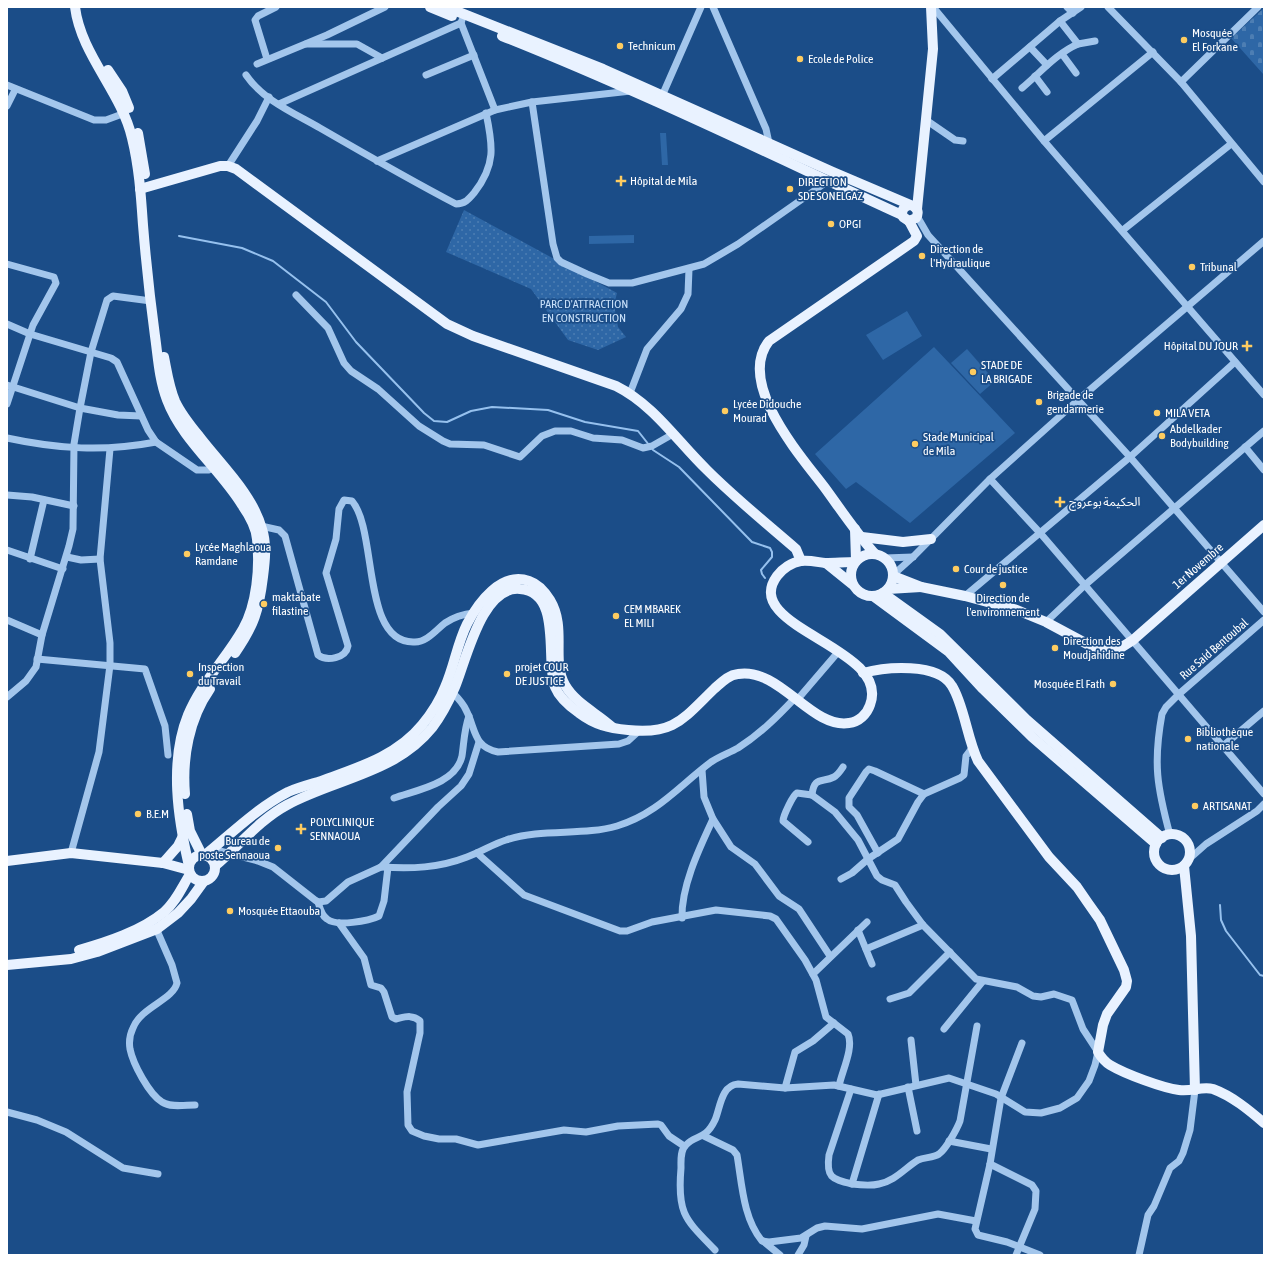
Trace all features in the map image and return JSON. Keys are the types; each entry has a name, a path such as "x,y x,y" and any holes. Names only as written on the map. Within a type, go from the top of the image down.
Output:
{"main road":[{"path":"75,7 77,22 83,38 125,113 144,188"},
{"path":"81,7 87,32 122,91 133,119 144,157 144,188 150,301 160,378 167,401 179,424 216,465 239,485 256,512 261,526 265,546 265,563 261,598 254,622 245,639 204,697 195,716 189,740 185,767 187,816 190,831 215,866"},
{"path":"430,7 443,9 603,69 769,143 911,212"},
{"path":"875,554 777,422 763,388 760,360 764,347 769,341 914,241 917,236 911,212 921,174 933,49 932,7"},
{"path":"443,9 461,22 584,69 633,90 828,181 911,212"},
{"path":"144,188 220,166 228,166 247,176 446,324 472,336 616,386 630,393 653,412 716,480 796,550 801,561"},
{"path":"145,204 169,383 175,402 232,488 251,519 257,535 258,568 249,617 196,697 187,717 182,734 177,763 183,836 189,870 196,880 204,881"},
{"name":"1er Novembre","path":"921,586 966,596 1017,610 1046,622 1089,645 1101,649 1112,650 1122,647 1133,640 1264,525"},
{"path":"858,533 903,542 931,539"},
{"path":"852,584 851,569 855,561 858,533"},
{"path":"7,965 71,959 97,952 157,928 178,913 191,899 204,881 211,877 215,866 268,817 284,806 388,763 419,742 433,727 452,693 480,620 499,596 509,590 520,588 530,591 538,598 547,614 551,632 552,668 555,686 560,696 590,721 600,726 639,731 661,730 672,726 683,719 722,682 731,676 741,673 764,677 831,721 851,723 860,719 867,712 871,703 872,689 863,673 839,651 785,618 773,603 773,582 779,573 787,566 801,561 826,563 855,561 865,555 875,554 885,558 891,566 893,576 885,591"},
{"path":"826,563 852,584 860,593 873,596 949,652 983,689 1024,722"},
{"path":"893,576 921,586"},
{"path":"7,960 68,953 114,937 150,920 163,912 172,903 189,870 192,859 206,853 266,804 290,791 367,764 388,754 406,741 422,725 445,689 461,640 474,613 498,586 508,580 528,580 536,584 546,594 557,615 560,667 565,686 586,708 612,727"},
{"path":"873,596 885,591 921,586"},
{"path":"885,591 940,634 1044,741 1163,839"},
{"path":"863,673 874,670 906,668 926,671 946,679 952,685 972,748 993,782 1050,858 1077,887 1100,920 1124,970 1127,981 1126,987 1107,1014 1103,1025 1098,1052 1109,1065 1137,1077 1178,1090 1195,1090 1205,1088 1222,1093 1264,1123"},
{"path":"1163,839 1177,835 1184,839 1190,852 1186,863 1191,936 1195,1090"},
{"path":"163,863 178,846 183,836"},
{"path":"1163,839 1155,857 1164,868 1177,869 1186,863"},
{"path":"7,861 71,853 163,863 189,870"}],"street":[{"path":"267,59 255,20 266,9 276,7"},
{"path":"257,64 302,44 327,35 385,7"},
{"path":"662,96 701,7"},
{"path":"713,7 766,129 769,143"},
{"path":"932,7 1044,141 1264,395"},
{"path":"1067,7 1073,13"},
{"path":"992,79 1060,21 1081,7"},
{"path":"1108,7 1181,82 1264,182"},
{"path":"1181,82 1258,7"},
{"path":"1060,21 1078,44"},
{"path":"279,104 461,22 495,110"},
{"path":"1022,88 1047,65 1062,54 1078,44 1095,41"},
{"path":"302,44 357,44 382,58"},
{"path":"1030,47 1047,65"},
{"path":"1044,141 1153,52"},
{"path":"1062,54 1076,73"},
{"path":"426,76 474,55"},
{"path":"246,75 254,86 279,104 377,161 456,204 465,202 479,187 485,177 492,156 491,136 486,113"},
{"path":"1035,76 1047,92"},
{"path":"7,86 94,120 106,120 125,113"},
{"path":"7,106 15,90"},
{"path":"377,161 495,110 532,102 633,90"},
{"path":"228,166 257,121 269,97"},
{"path":"532,102 554,251 557,258 561,262 609,283 621,284 689,269 704,264 738,244 828,181"},
{"path":"926,120 955,140 963,141"},
{"path":"1122,230 1231,144"},
{"path":"911,212 928,235 1176,508 1264,612"},
{"path":"917,236 928,235"},
{"path":"893,576 990,478 1078,400 1264,241"},
{"path":"7,264 47,274 55,279 56,283 38,315 30,334 10,386 7,404"},
{"path":"630,393 647,349 652,341 667,326 683,304 688,294 689,269"},
{"path":"296,295 328,328 344,363 351,371 378,389 419,426 450,444 484,445 520,457 542,436 555,431 571,431 593,438 622,440 643,448 652,446 674,434"},
{"path":"7,697 31,675 37,659 42,634 67,557 73,529 74,448 80,408 91,352 107,300 110,296 150,301"},
{"path":"7,324 30,334 111,358 120,365 141,416 156,442 197,470 203,471 216,465"},
{"path":"966,596 1130,457 1235,362"},
{"path":"10,386 80,408 118,415 141,416"},
{"path":"1046,622 1085,585 1264,431"},
{"path":"7,438 74,448 110,449 156,442"},
{"path":"1245,447 1264,470"},
{"path":"71,853 99,752 110,665 110,643 100,559 110,449"},
{"path":"990,478 1133,640 1264,794"},
{"path":"7,495 74,506"},
{"path":"30,559 44,500"},
{"path":"261,526 279,530 285,536 318,655 322,658 326,659 344,655 348,651 348,646 326,573 336,539 339,509 344,500 352,501 360,515 364,529 379,611 384,624 398,638 407,642 417,642 427,638 446,622 460,615 474,613"},
{"path":"7,550 63,569"},
{"path":"67,557 81,560 100,559"},
{"path":"885,558 913,557"},
{"path":"7,620 42,634"},
{"name":"Rue Said Bentoubal","path":"1163,839 1156,761 1162,714 1166,707 1179,694 1264,620"},
{"path":"206,853 229,854 258,861 273,867 318,902 326,902 348,882 384,867 422,868 452,862 477,853 505,840 526,835 616,826 634,820 653,810 702,770 763,730 796,699 839,651"},
{"path":"37,659 145,669 165,726 168,755"},
{"path":"452,693 463,704 479,742 492,751 511,753 619,744 628,741 639,731"},
{"path":"1223,746 1264,711"},
{"path":"394,798 429,786 447,777 454,771 462,757 463,739 469,716"},
{"path":"318,902 320,911 327,920 339,923 379,916 384,901 384,867 428,817 461,786 469,774 479,742"},
{"path":"841,879 852,873 868,859 898,840 918,802 924,794 964,775 966,756 972,748"},
{"path":"812,795 813,786 817,782 834,777 844,768"},
{"path":"878,853 857,815 849,807 849,798 866,772 869,769 875,771 924,794"},
{"path":"702,770 704,797 713,819 731,847 755,864 778,896 799,909 830,956"},
{"path":"684,1146 704,1136 715,1120 722,1098 732,1086 738,1084 785,1088 839,1086 879,1094 949,1078 967,1083 1001,1098 1025,1112 1034,1113 1049,1112 1060,1108 1077,1098 1084,1090 1095,1066 1098,1052 1083,1029 1074,1004 1066,997 1054,994 1036,997 1017,986 976,979 923,925 895,885 882,880 877,876 846,823 825,804 812,795 797,793 793,795 789,808 783,817 785,824 808,842"},
{"path":"1186,863 1206,844 1257,811 1264,804"},
{"path":"682,918 685,894 702,844 713,819"},
{"path":"477,853 524,895 616,930 627,931 652,922 682,918 716,910 770,916 779,922 813,974 826,1017 848,1034 850,1042 839,1086"},
{"path":"150,920 157,928 177,983 173,991 140,1016 131,1035 130,1048 135,1065 152,1091 161,1101 173,1105 195,1105"},
{"path":"813,974 867,922"},
{"path":"339,923 364,958 371,985 381,988 384,992 392,1017 396,1019 409,1015 417,1018 422,1025 407,1092 408,1124 412,1131 432,1138 456,1140 478,1145 558,1130 586,1132 618,1126 658,1124 661,1125 669,1136 684,1146"},
{"path":"866,949 923,925"},
{"path":"858,930 872,964"},
{"path":"890,999 909,993 950,952"},
{"path":"944,1028 983,981"},
{"path":"785,1088 795,1052 813,1041 834,1023"},
{"path":"851,1088 829,1155 827,1166 831,1177 835,1180 852,1184 879,1184 887,1182 917,1161 926,1157 938,1155 949,1141 958,1125 978,1026"},
{"path":"911,1040 916,1085"},
{"path":"1022,1043 1001,1098 991,1149 990,1164 975,1229 978,1235 1007,1242 1040,1255"},
{"path":"908,1087 917,1131"},
{"path":"1139,1255 1148,1215 1154,1206 1170,1168 1179,1160 1183,1153 1190,1130 1195,1090"},
{"path":"852,1184 879,1094"},
{"path":"7,1112 37,1120 66,1132 123,1168 158,1174"},
{"path":"704,1136 733,1150 737,1155 744,1200 757,1233 762,1241 780,1255"},
{"path":"949,1141 991,1149"},
{"path":"684,1146 679,1185 683,1213 695,1231 716,1250"},
{"path":"990,1164 1032,1185 1036,1191 1034,1208 1016,1255"},
{"path":"762,1241 777,1241 806,1236 817,1228 870,1228 922,1216 938,1214 976,1221"},
{"path":"798,1255 804,1244 806,1236"}],"green space":[{"path":"1264,8 1264,75 1231,38"},
{"path":"660,133 666,133 668,165 662,165"},
{"name":"PARC D'ATTRACTION EN CONSTRUCTION","path":"464,210 617,293 614,305 618,327 626,337 598,350 568,340 531,289 446,252"},
{"path":"634,235 634,243 589,244 589,236"},
{"path":"907,311 922,336 883,360 866,335"},
{"name":"Stade Municipal de Mila","path":"934,347 1015,433 910,523 856,482 846,489 815,454"},
{"name":"STADE DE LA BRIGADE","path":"967,349 995,381 980,394 951,363"}],"waterway":[{"path":"179,236 242,248 273,261 326,302 356,342 424,413 434,421 447,422 471,411 492,407 548,410 585,422 638,431 653,450 679,467 752,542 770,548 772,557 761,570 765,578"},
{"path":"1220,905 1221,920 1226,931 1260,975 1264,976"}],"place":[{"name":"Mosquée El Forkane","path":"1184,40"},
{"name":"Technicum","path":"620,46"},
{"name":"Ecole de Police","path":"800,59"},
{"name":"Hôpital de Mila","path":"621,181"},
{"name":"DIRECTION SDE SONELGAZ","path":"790,189"},
{"name":"OPGI","path":"831,224"},
{"name":"Direction de l'Hydraulique","path":"922,256"},
{"name":"Tribunal","path":"1192,267"},
{"name":"Hôpital DU JOUR","path":"1247,346"},
{"name":"STADE DE LA BRIGADE","path":"973,372"},
{"name":"Brigade de gendarmerie","path":"1039,402"},
{"name":"Lycée Didouche Mourad","path":"725,411"},
{"name":"MILA VETA","path":"1157,413"},
{"name":"Abdelkader Bodybuilding","path":"1162,436"},
{"name":"Stade Municipal de Mila","path":"915,444"},
{"name":"الحكيمة بوعروج","path":"1060,502"},
{"name":"Lycée Maghlaoua Ramdane","path":"187,554"},
{"name":"Cour de justice","path":"956,569"},
{"name":"Direction de l'environnement","path":"1003,585"},
{"name":"maktabate filastine","path":"264,604"},
{"name":"CEM MBAREK EL MILI","path":"616,616"},
{"name":"Direction des Moudjahidine","path":"1055,648"},
{"name":"Inspection du Travail","path":"190,674"},
{"name":"projet COUR DE JUSTICE","path":"507,674"},
{"name":"Mosquée El Fath","path":"1113,684"},
{"name":"Bibliothèque nationale","path":"1188,739"},
{"name":"ARTISANAT","path":"1195,806"},
{"name":"B.E.M","path":"138,814"},
{"name":"POLYCLINIQUE SENNAOUA","path":"301,829"},
{"name":"Bureau de poste Sennaoua","path":"278,848"},
{"name":"Mosquée Ettaouba","path":"230,911"}]}
